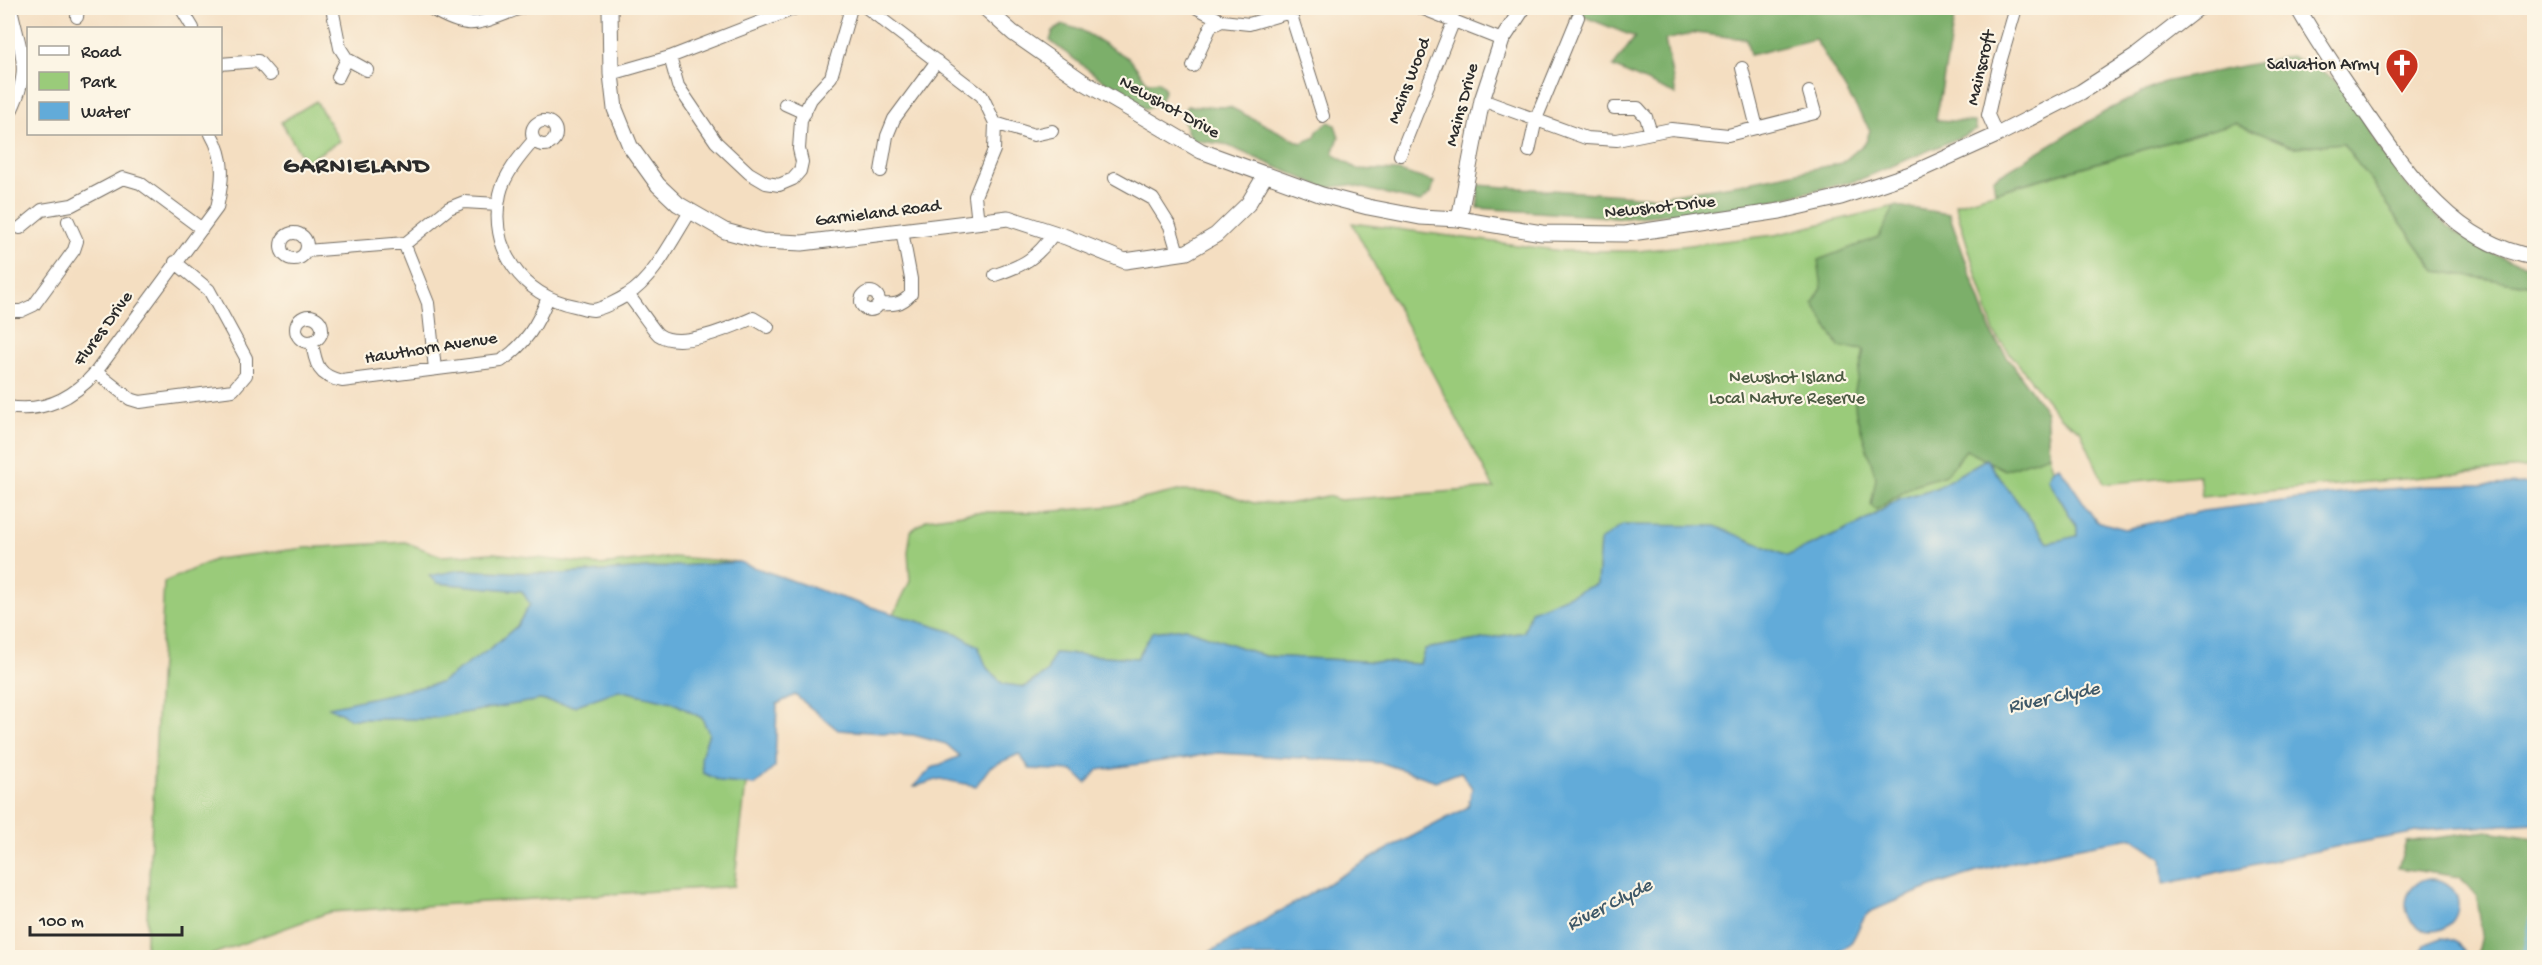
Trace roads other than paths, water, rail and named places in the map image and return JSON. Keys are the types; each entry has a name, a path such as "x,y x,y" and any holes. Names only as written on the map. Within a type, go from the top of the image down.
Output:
{"street":[{"path":"8,117 24,95 24,60 11,8"},
{"path":"181,8 192,27"},
{"path":"332,8 340,48 347,59 367,70"},
{"path":"430,8 458,24 480,23 521,8"},
{"name":"Garnieland Road","path":"610,8 611,74 615,109 630,146 658,185 690,212 725,231 762,241 802,243 1008,219 1054,233 1125,261 1187,252 1216,235 1248,204 1266,174"},
{"path":"611,74 670,57 796,8"},
{"path":"670,57 678,86 716,142 749,173 766,183 779,185 793,179 800,171 802,162 799,149 801,120 811,99 831,78 851,8"},
{"path":"867,8 982,96 995,123 994,150 975,196 978,223"},
{"name":"Newshot Drive","path":"985,8 1013,33 1132,112 1201,151 1323,195 1420,217 1459,219 1542,233 1625,234 1745,217 1815,203 1873,187 1924,169 1997,135 2093,85 2135,57 2198,8"},
{"path":"1197,8 1222,21 1249,24 1304,8"},
{"path":"1421,8 1502,40"},
{"name":"Mains Drive","path":"1459,219 1482,100 1502,40 1523,8"},
{"name":"Mainscroft","path":"1997,135 1988,115 2016,8"},
{"path":"2298,8 2397,158 2431,199 2473,232 2496,245 2535,257"},
{"path":"1290,12 1323,116"},
{"path":"1529,151 1536,119 1578,17"},
{"name":"Mains Wood","path":"1400,155 1454,20"},
{"path":"1193,66 1211,26 1222,21"},
{"path":"338,77 347,59"},
{"path":"222,64 258,61 270,75"},
{"path":"881,171 887,136 894,119 937,61"},
{"path":"1742,69 1757,128"},
{"path":"1482,100 1586,138 1617,140 1671,129 1728,135 1757,128 1815,113 1809,92"},
{"path":"785,104 805,113"},
{"path":"1614,108 1638,108 1646,117 1651,133"},
{"path":"995,123 1034,135 1052,131"},
{"name":"Flures Drive","path":"8,407 22,410 56,404 83,387 96,372 217,208 224,176 217,145 212,135"},
{"path":"534,140 520,157 500,192 497,216 502,243 516,274 536,292 562,304 594,310 628,295 650,274 690,212"},
{"path":"20,228 42,210 72,205 123,178 140,183 202,228"},
{"path":"1115,178 1153,199 1170,226 1178,253"},
{"path":"306,251 404,243 450,208 464,202 498,204"},
{"path":"8,311 21,311 34,305 74,250 77,241 68,222"},
{"path":"879,304 895,305 905,301 911,294 911,279 902,231"},
{"path":"995,275 1021,266 1041,252 1054,233"},
{"path":"404,243 428,303 435,369"},
{"path":"96,372 130,399 140,402 233,390 246,375 246,358 209,290 176,262"},
{"path":"628,295 659,335 677,341 718,333 753,318 768,327"},
{"name":"Hawthorn Avenue","path":"312,343 317,367 329,378 342,381 501,361 518,350 531,333 548,297"}],"water":[{"name":"River Clyde","path":"1986,459 2048,543 2077,536 2077,527 2048,479 2053,469 2059,466 2096,521 2125,529 2203,511 2362,491 2427,486 2534,484 2534,823 2429,830 2340,846 2164,884 2162,858 2133,838 2100,843 2033,857 1967,875 1903,898 1868,914 1846,947 1819,957 1201,957 1379,854 1468,807 1472,788 1461,772 1436,781 1382,763 1218,753 1098,770 1086,783 1073,771 1030,769 1019,754 990,767 976,786 940,779 913,787 932,768 960,756 946,744 913,735 838,730 795,695 777,704 775,767 755,785 722,782 703,773 701,757 709,733 702,718 672,702 619,690 574,706 540,700 428,719 351,719 329,707 440,683 491,648 517,626 530,604 522,591 438,583 429,576 460,570 561,574 739,562 839,597 956,633 978,646 987,668 1003,684 1025,687 1047,672 1054,653 1137,658 1152,632 1185,628 1265,656 1420,664 1425,649 1524,632 1531,611 1597,584 1600,541 1623,525 1715,526 1787,556 1860,524 1899,499 1936,488"},
{"path":"2432,879 2442,881 2450,887 2456,895 2458,905 2456,915 2450,923 2442,929 2432,931 2422,929 2414,923 2408,915 2406,905 2408,895 2414,887 2422,881"},
{"path":"2440,938 2457,943 2468,957 2418,957 2425,945"}],"waterway":[{"path":"2524,958 2534,903"}],"place":[{"name":"Salvation Army","path":"2402,94"}],"district":[{"name":"GARNIELAND","path":"357,167"}],"park label":[{"name":"Newshot Island Local Nature Reserve","path":"1787,388"}]}
